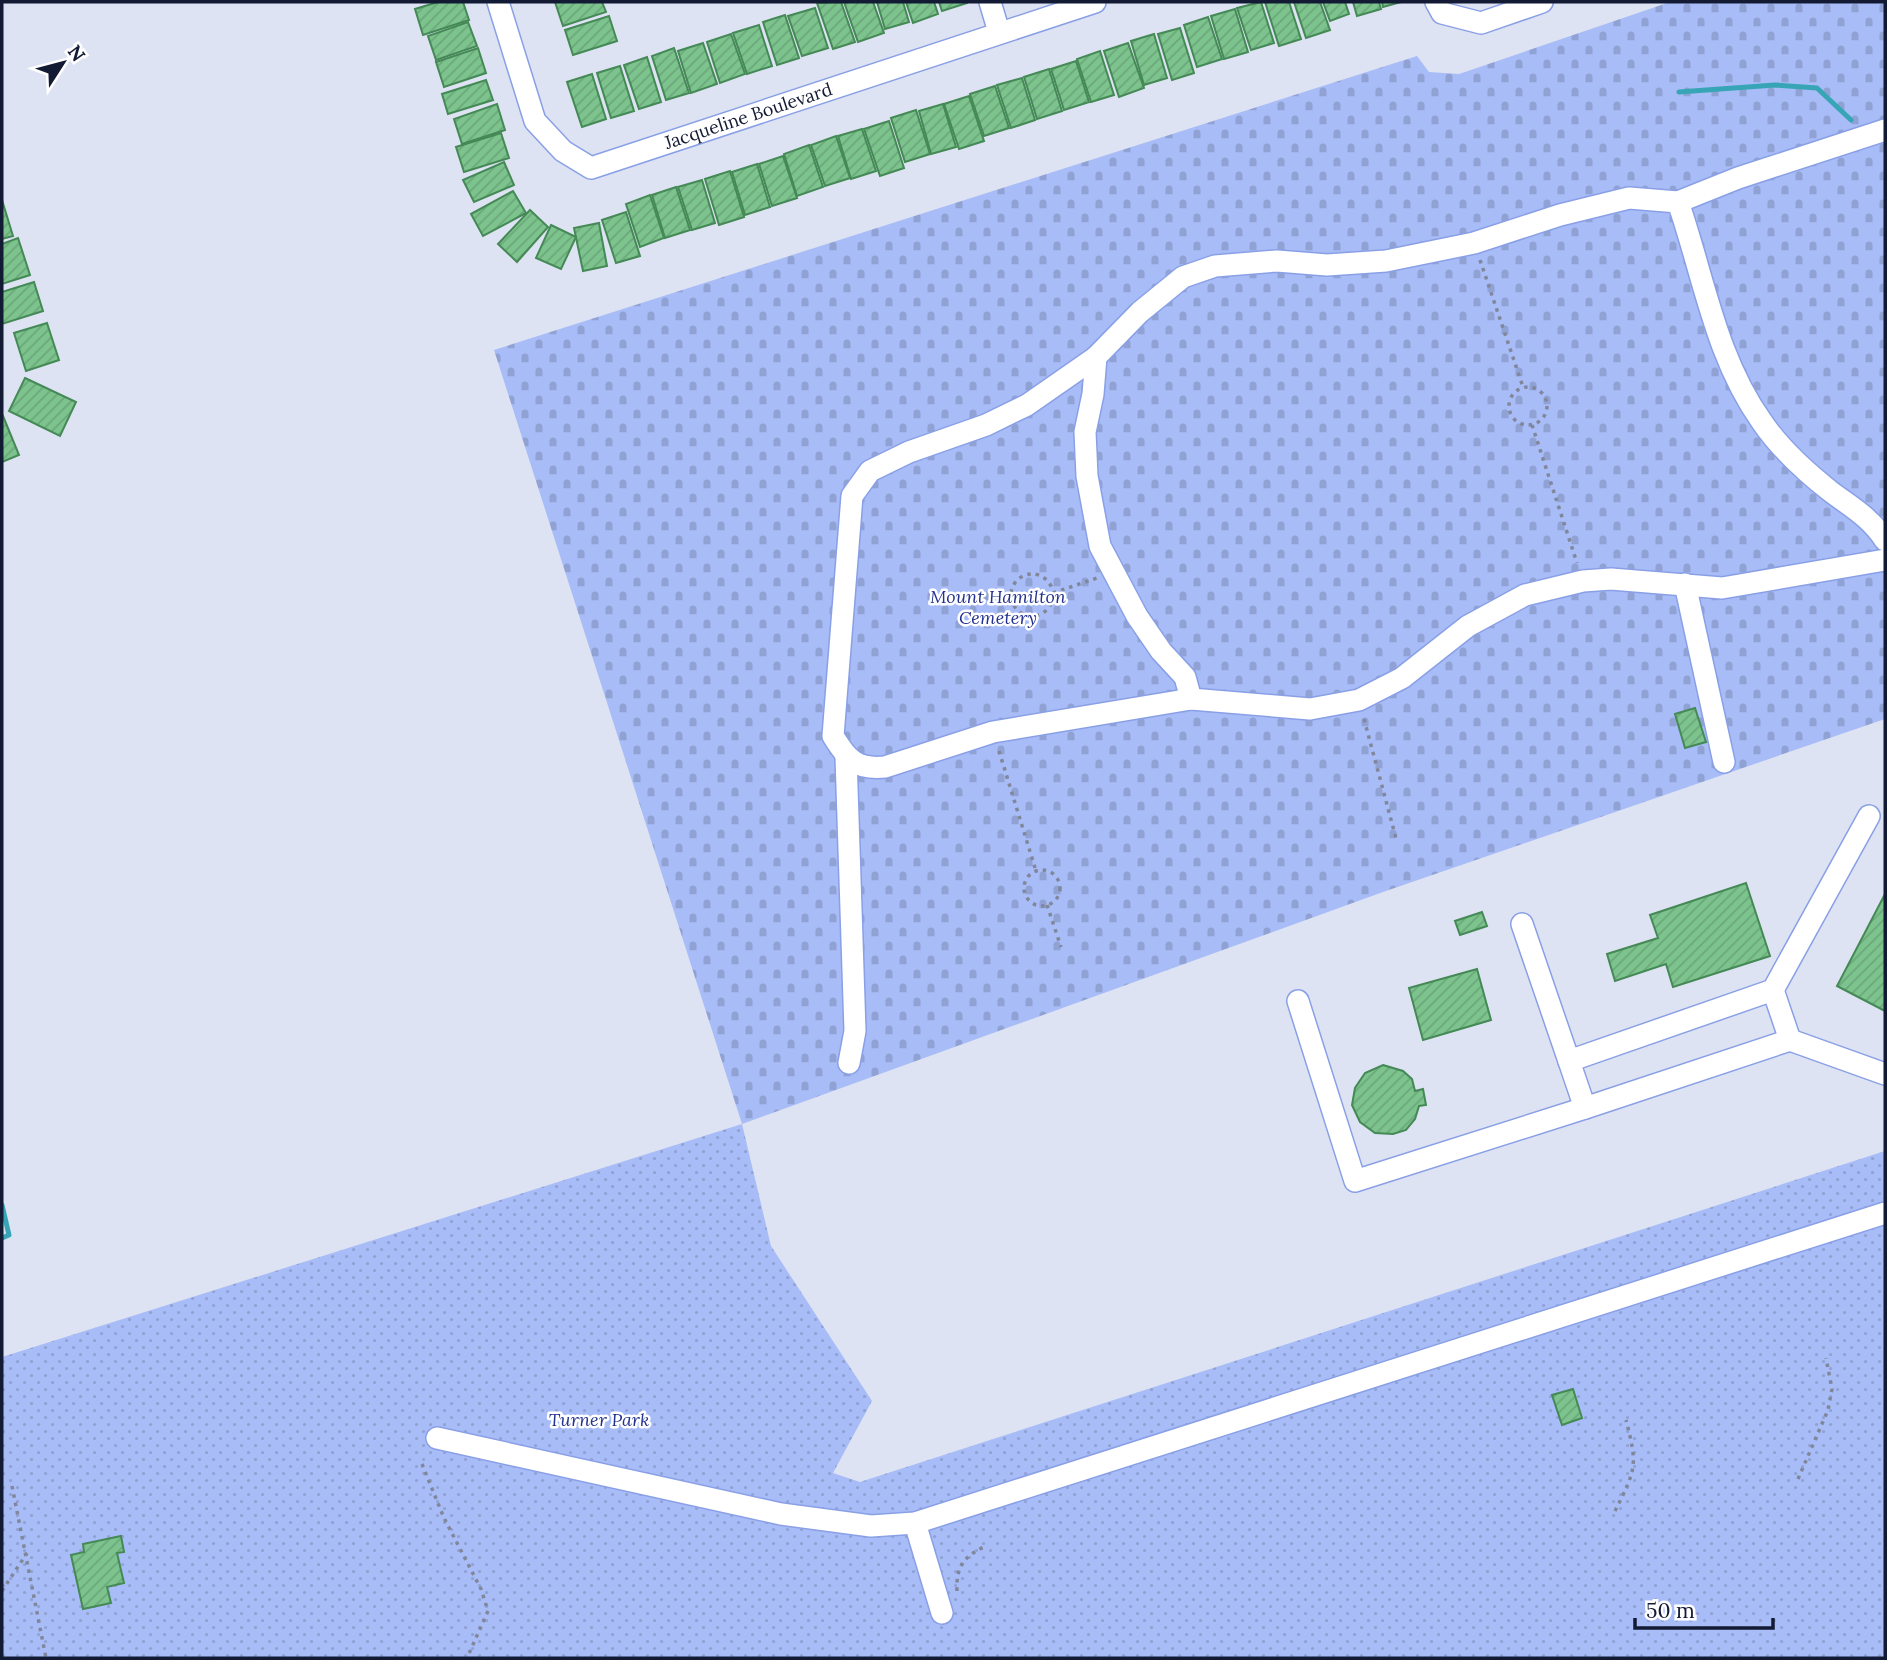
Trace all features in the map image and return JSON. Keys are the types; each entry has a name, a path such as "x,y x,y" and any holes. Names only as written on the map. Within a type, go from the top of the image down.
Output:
{"street":[{"name":"Jacqueline Boulevard","path":"498,2 535,121 563,151 591,168 1096,2"},
{"path":"990,2 999,32"},
{"path":"1436,2 1442,13 1481,23 1542,2"},
{"path":"1885,130 1738,178 1678,202 1629,198 1560,215 1474,243 1386,261 1328,265 1277,261 1215,266 1183,277 1140,312 1096,357 1027,405 986,425 909,452 870,471 852,496 833,736 846,757 867,769 885,767 993,732 1191,699 1310,709 1359,700 1402,678 1468,626 1525,595 1583,581 1611,579 1722,588 1885,560"},
{"path":"1678,202 1692,244 1706,304 1727,359 1762,423 1819,481 1872,521 1885,540"},
{"path":"1096,357 1093,394 1085,432 1087,476 1100,546 1137,616 1161,651 1185,677 1191,699"},
{"path":"1685,584 1724,762"},
{"path":"846,757 855,1031 849,1063"},
{"path":"1569,1061 1773,990 1869,816"},
{"path":"1521,924 1585,1108"},
{"path":"1773,990 1790,1040"},
{"path":"1298,1001 1355,1181 1790,1040 1885,1074"},
{"path":"437,1438 782,1514 871,1526 915,1523 1885,1213"},
{"path":"915,1523 950,1606"}],"path":[{"path":"1474,243 1523,387"},
{"path":"1523,387 1536,388 1547,402 1543,419 1532,425 1519,423 1510,414 1510,400 1523,387"},
{"path":"1532,425 1583,581"},
{"path":"1053,593 1112,572"},
{"path":"1030,574 1048,581 1053,593 1049,607 1037,615 1023,614 1013,603 1011,596 1014,584 1030,574"},
{"path":"1359,700 1397,842"},
{"path":"993,732 1036,871"},
{"path":"1036,871 1048,871 1059,883 1059,894 1047,905 1035,905 1024,890 1027,878 1036,871"},
{"path":"1047,905 1061,947"},
{"path":"1798,1479 1828,1410 1832,1389 1826,1358"},
{"path":"1615,1511 1634,1474 1635,1455 1626,1420"},
{"path":"422,1464 444,1518 481,1589 488,1611 467,1658"},
{"path":"12,1486 46,1658"},
{"path":"950,1606 957,1575 965,1557 984,1547"},
{"path":"2,1591 27,1553"}],"green space":[{"name":"Mount Hamilton Cemetery","path":"1670,2 1885,2 1885,719 1383,892 742,1124 494,350 1417,56 1429,72 1459,74"},
{"name":"Turner Park","path":"742,1124 771,1246 872,1401 833,1473 860,1482 1885,1151 1885,1658 2,1658 2,1357"}],"building":[{"path":"438,2 463,2 469,20 423,35 415,9"},
{"path":"555,2 602,2 606,12 563,26"},
{"path":"841,2 855,42 833,49 817,3"},
{"path":"844,2 873,2 884,33 858,42"},
{"path":"877,2 903,2 909,22 885,29"},
{"path":"906,2 934,2 938,14 913,23"},
{"path":"939,2 967,2 967,3 942,11"},
{"path":"1261,2 1274,43 1251,50 1237,8"},
{"path":"1265,2 1289,2 1301,39 1279,46"},
{"path":"1294,2 1320,2 1330,30 1306,38"},
{"path":"1323,2 1345,2 1349,14 1330,21"},
{"path":"1353,2 1379,2 1381,9 1357,16"},
{"path":"1382,2 1401,2 1383,7"},
{"path":"815,8 828,48 802,56 788,16"},
{"path":"1235,9 1248,52 1224,59 1211,16"},
{"path":"785,15 799,58 777,65 763,22"},
{"path":"609,16 617,41 573,55 565,30"},
{"path":"1208,17 1222,59 1197,67 1184,25"},
{"path":"468,22 477,46 436,60 428,36"},
{"path":"759,25 772,66 747,74 733,33"},
{"path":"1180,28 1194,73 1172,80 1158,34"},
{"path":"731,34 745,74 720,83 707,42"},
{"path":"1154,34 1167,78 1144,85 1131,41"},
{"path":"703,43 717,84 691,93 678,51"},
{"path":"1128,43 1144,88 1119,97 1104,51"},
{"path":"478,48 486,73 444,87 436,62"},
{"path":"674,48 689,93 666,100 652,56"},
{"path":"1100,51 1114,95 1091,102 1077,59"},
{"path":"647,57 661,102 639,109 624,65"},
{"path":"1076,61 1089,102 1064,110 1051,69"},
{"path":"620,66 634,111 611,118 597,73"},
{"path":"1049,69 1062,111 1037,119 1024,77"},
{"path":"592,74 606,119 582,127 567,82"},
{"path":"1022,78 1035,120 1011,128 997,85"},
{"path":"486,80 493,100 448,114 442,94"},
{"path":"995,86 1009,128 984,136 970,94"},
{"path":"969,96 984,141 959,149 944,104"},
{"path":"497,104 505,130 462,144 454,119"},
{"path":"943,104 956,147 931,154 919,111"},
{"path":"916,110 930,154 905,162 891,118"},
{"path":"889,121 904,168 880,176 864,129"},
{"path":"862,129 876,171 851,179 838,136"},
{"path":"501,133 509,158 464,172 456,147"},
{"path":"836,136 850,178 825,186 811,145"},
{"path":"809,145 823,187 797,196 784,154"},
{"path":"783,156 797,198 772,206 759,164"},
{"path":"504,162 514,185 474,202 463,180"},
{"path":"757,164 770,207 745,215 732,172"},
{"path":"730,171 744,217 719,225 705,179"},
{"path":"702,180 715,223 692,230 678,187"},
{"path":"676,187 690,230 665,238 652,195"},
{"path":"513,191 526,213 483,236 471,214"},
{"path":"650,195 664,238 640,247 626,204"},
{"path":"2,200 13,236 2,239"},
{"path":"530,210 548,227 517,262 498,244"},
{"path":"626,212 640,256 616,263 602,220"},
{"path":"599,223 607,266 583,271 574,228"},
{"path":"551,225 576,237 561,269 536,258"},
{"path":"18,238 30,275 2,284 2,244"},
{"path":"34,282 43,311 2,324 2,292"},
{"path":"47,323 59,360 26,371 14,333"},
{"path":"25,378 76,402 60,436 9,411"},
{"path":"2,417 19,455 2,462"},
{"path":"1695,708 1706,742 1685,748 1675,714"},
{"path":"1746,883 1770,956 1673,987 1666,964 1615,981 1607,954 1658,938 1650,915"},
{"path":"1885,894 1885,1011 1837,986"},
{"path":"1482,912 1487,926 1460,935 1455,921"},
{"path":"1477,969 1491,1020 1423,1040 1409,988"},
{"path":"1383,1065 1403,1071 1412,1079 1415,1091 1423,1089 1426,1105 1419,1106 1415,1119 1406,1130 1393,1134 1375,1133 1360,1122 1352,1105 1355,1088 1365,1073"},
{"path":"1573,1389 1582,1418 1562,1425 1552,1395"},
{"path":"121,1536 124,1552 117,1553 124,1583 107,1587 111,1603 83,1609 71,1555 84,1552 83,1544"}],"waterway":[{"path":"1679,92 1775,85 1817,88 1851,120"},
{"path":"2,1205 9,1235 2,1238"}]}
